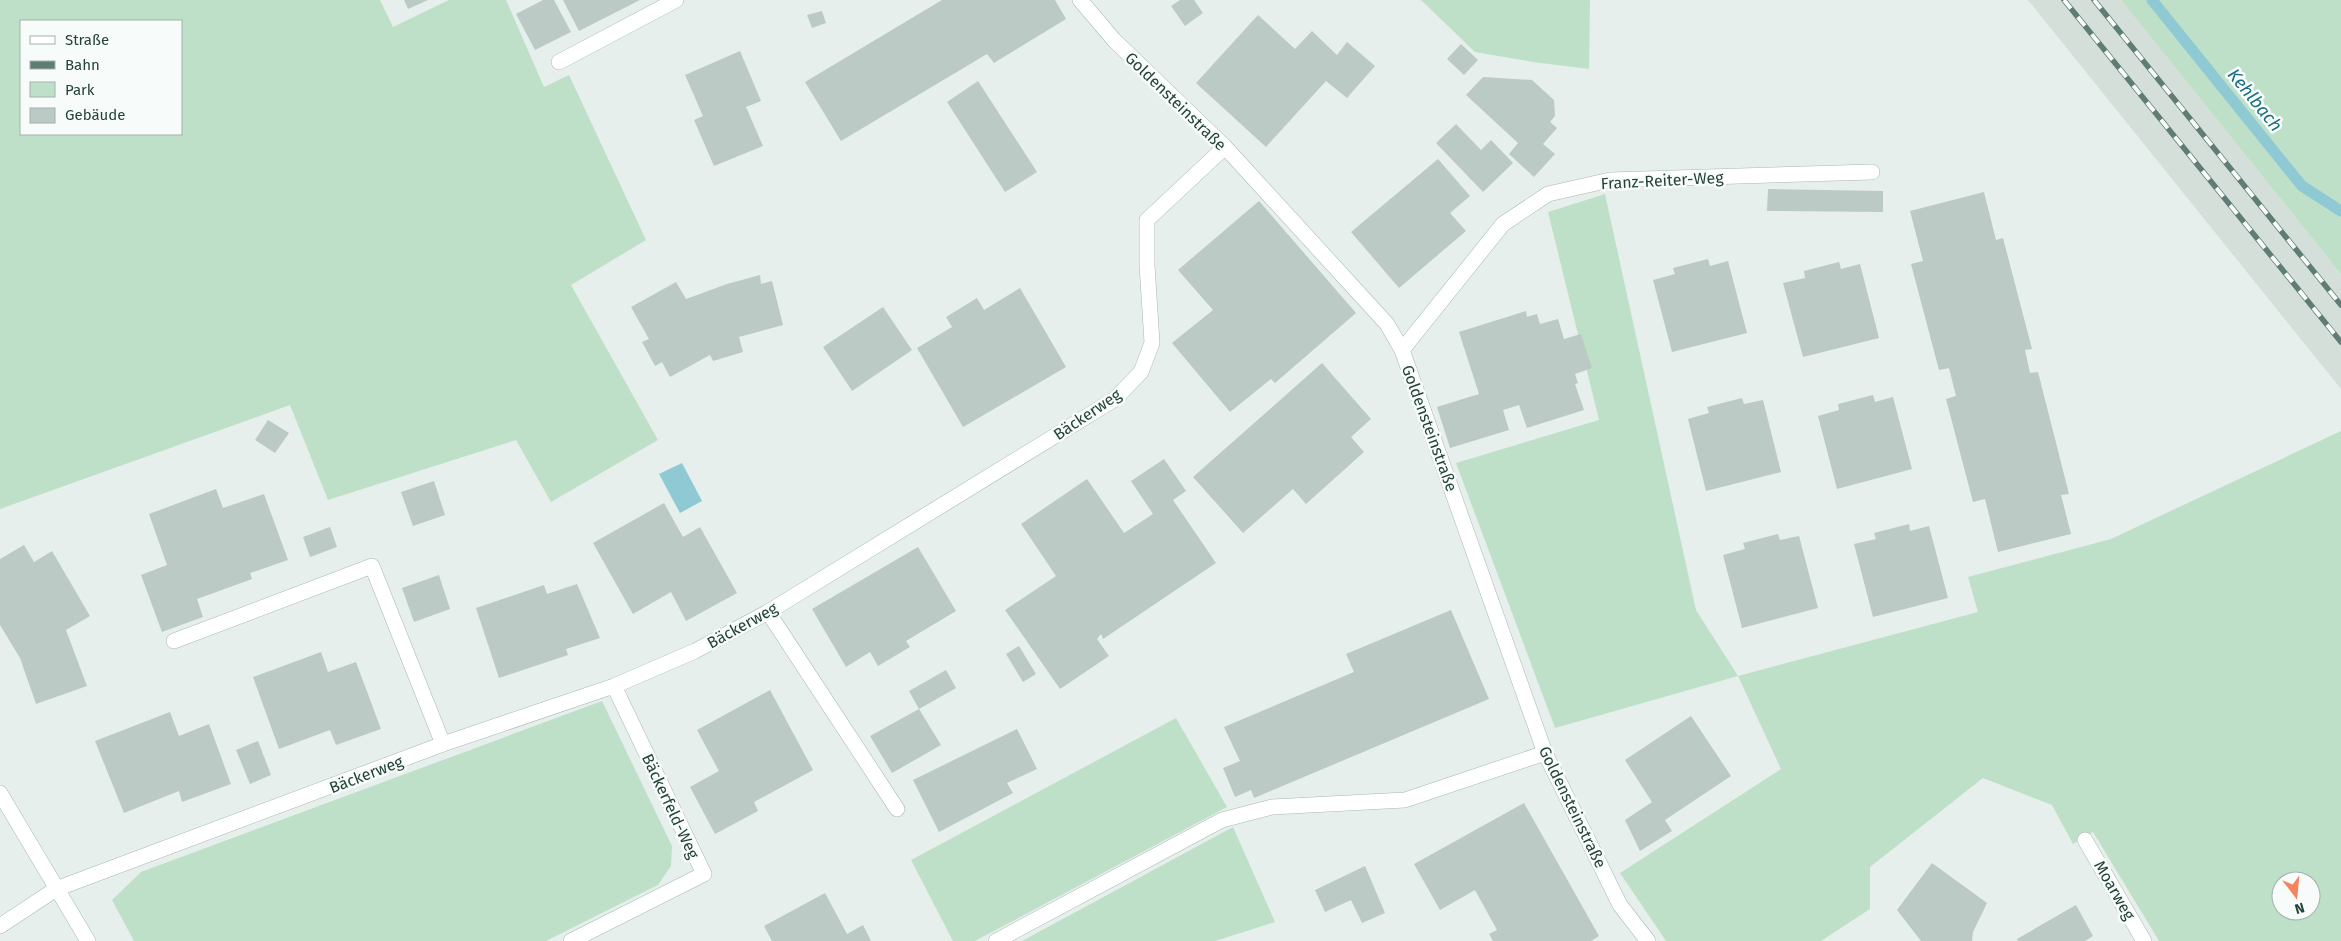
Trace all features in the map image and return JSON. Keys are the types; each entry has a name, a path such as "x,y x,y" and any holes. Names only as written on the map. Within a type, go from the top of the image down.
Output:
{"street":[{"path":"559,62 676,0"},
{"name":"Goldensteinstraße","path":"1080,0 1114,40 1225,147 1387,324 1402,350 1545,753 1620,905 1645,940"},
{"name":"Bäckerweg","path":"0,926 56,889 443,744 614,686 695,650 768,612 1116,400 1141,372 1152,343 1147,264 1147,220 1225,147"},
{"name":"Franz-Reiter-Weg","path":"1402,350 1503,224 1548,194 1610,180 1872,172"},
{"path":"174,641 372,566 443,744"},
{"path":"768,612 897,809"},
{"name":"Bäckerfeld-Weg","path":"571,941 704,874 614,686"},
{"path":"996,941 1222,820 1272,807 1405,800 1545,753"},
{"path":"0,793 88,941"},
{"name":"Moarweg","path":"2085,840 2144,941"}],"shaded area":[{"path":"2028,0 2121,0 2341,274 2341,389"}],"green space":[{"path":"0,0 380,0 393,27 449,0 506,0 544,87 569,75 646,240 571,285 658,440 551,502 516,440 328,500 290,405 0,509"},
{"path":"1421,0 1590,0 1589,69 1475,52"},
{"path":"2121,0 2341,0 2341,274"},
{"path":"1605,194 1696,610 1738,676 1555,728 1456,463 1599,420 1548,212"},
{"path":"2341,431 2341,941 2159,941 2093,832 2073,844 2052,805 1983,778 1870,867 1870,909 1821,941 1666,941 1620,873 1781,769 1738,676 1978,612 1968,577 2111,539"},
{"path":"602,701 672,846 671,866 658,885 546,941 134,941 112,900 141,872"},
{"path":"1176,718 1227,807 975,941 953,941 911,860"},
{"path":"1233,827 1275,922 1215,941 1022,941"}],"water":[{"path":"682,463 702,501 680,513 659,474"}],"building":[{"path":"404,0 428,0 408,9"},
{"path":"543,0 554,0 571,32 535,50 516,14"},
{"path":"563,0 640,0 579,31"},
{"path":"942,0 1055,0 1066,19 994,63 987,54 841,141 805,82"},
{"path":"1180,0 1194,0 1203,13 1185,26 1171,6"},
{"path":"822,11 826,23 812,28 807,15"},
{"path":"1258,15 1295,49 1312,31 1337,55 1347,42 1375,66 1347,98 1326,81 1266,147 1196,83"},
{"path":"1461,44 1478,60 1464,75 1447,59"},
{"path":"740,51 761,101 746,107 763,146 714,166 694,120 703,116 685,75"},
{"path":"1483,77 1532,80 1554,100 1555,116 1550,122 1557,128 1543,144 1555,154 1534,177 1509,154 1518,143 1466,95"},
{"path":"978,81 1037,172 1005,192 947,102"},
{"path":"1456,124 1481,150 1491,140 1513,163 1483,192 1436,143"},
{"path":"1438,159 1470,196 1450,213 1466,231 1399,288 1351,232"},
{"path":"1768,189 1883,191 1883,212 1767,211"},
{"path":"1984,192 1996,240 2003,238 2032,349 2025,350 2030,373 2038,372 2069,494 2061,495 2071,534 1998,552 1985,499 1973,502 1946,399 1956,396 1949,368 1939,370 1911,264 1923,261 1910,211"},
{"path":"1259,201 1356,313 1275,383 1271,379 1230,412 1172,343 1213,310 1178,270"},
{"path":"1708,259 1710,266 1728,261 1747,333 1672,352 1653,280 1675,274 1673,268"},
{"path":"1839,262 1841,269 1860,264 1879,338 1803,357 1783,283 1805,278 1804,271"},
{"path":"760,275 761,284 772,281 783,325 739,337 743,352 713,361 710,355 670,377 662,362 655,366 642,342 649,339 631,307 676,282 686,299 727,284"},
{"path":"1020,288 1066,367 963,427 917,348 952,327 946,317 977,298 984,310"},
{"path":"883,307 912,350 852,391 823,347"},
{"path":"1526,311 1527,317 1537,314 1540,324 1558,319 1564,339 1581,334 1592,368 1575,374 1578,383 1575,384 1584,410 1527,428 1519,405 1503,410 1509,430 1450,448 1437,407 1479,394 1459,332"},
{"path":"1322,363 1371,419 1351,437 1364,452 1306,504 1293,489 1243,533 1193,477"},
{"path":"1873,395 1875,402 1893,397 1912,469 1837,489 1818,416 1839,410 1838,404"},
{"path":"1742,398 1744,404 1763,400 1781,472 1706,491 1688,419 1709,413 1707,407"},
{"path":"268,420 289,433 275,453 255,440"},
{"path":"1164,459 1186,491 1173,500 1216,563 1103,639 1101,634 1097,639 1109,656 1060,689 1005,610 1056,576 1021,524 1087,479 1124,533 1153,514 1131,481"},
{"path":"434,481 445,515 413,526 401,492"},
{"path":"216,489 223,508 264,494 288,560 250,573 252,579 197,599 203,617 162,632 141,575 167,565 149,514"},
{"path":"664,503 683,537 700,527 737,593 686,621 671,592 633,614 593,543"},
{"path":"1909,524 1910,531 1929,526 1948,598 1873,617 1854,544 1876,539 1874,533"},
{"path":"330,527 337,547 310,557 303,537"},
{"path":"1778,534 1780,540 1799,536 1818,608 1742,628 1723,555 1745,549 1743,543"},
{"path":"24,545 34,562 52,551 90,616 66,630 87,686 36,704 20,658 0,625 0,559"},
{"path":"918,547 956,611 906,641 910,647 878,666 870,652 846,667 812,609"},
{"path":"439,575 450,609 414,622 402,588"},
{"path":"577,584 600,638 566,649 568,655 499,678 476,608 544,585 547,594"},
{"path":"1451,610 1489,699 1254,798 1251,790 1235,797 1223,768 1240,761 1224,727 1354,672 1346,654"},
{"path":"1019,646 1036,674 1023,682 1006,654"},
{"path":"321,652 328,672 356,662 381,729 336,745 330,730 279,749 253,677"},
{"path":"946,670 956,688 919,709 909,691"},
{"path":"770,690 813,770 754,802 758,811 715,834 690,787 719,771 697,730"},
{"path":"919,709 941,745 892,773 870,736"},
{"path":"170,712 179,736 209,724 231,784 182,802 179,791 124,813 95,741"},
{"path":"1691,716 1731,776 1665,820 1672,831 1640,851 1625,820 1652,802 1625,760"},
{"path":"1017,729 1037,769 1007,783 1013,793 939,832 913,780"},
{"path":"258,741 271,775 250,784 236,750"},
{"path":"1524,803 1599,936 1591,941 1493,941 1489,934 1497,930 1475,890 1440,910 1414,864"},
{"path":"1932,863 1987,903 1973,932 1972,941 1921,941 1897,910"},
{"path":"1365,866 1385,913 1362,923 1351,900 1325,912 1315,890"},
{"path":"825,893 847,934 863,925 871,941 772,941 764,926"},
{"path":"2076,905 2093,936 2085,941 2018,941 2017,939"}],"waterway":[{"name":"Kehlbach","path":"2152,0 2302,186 2341,211"}],"railway":[{"path":"2064,0 2341,342"},
{"path":"2094,0 2341,305"}]}
